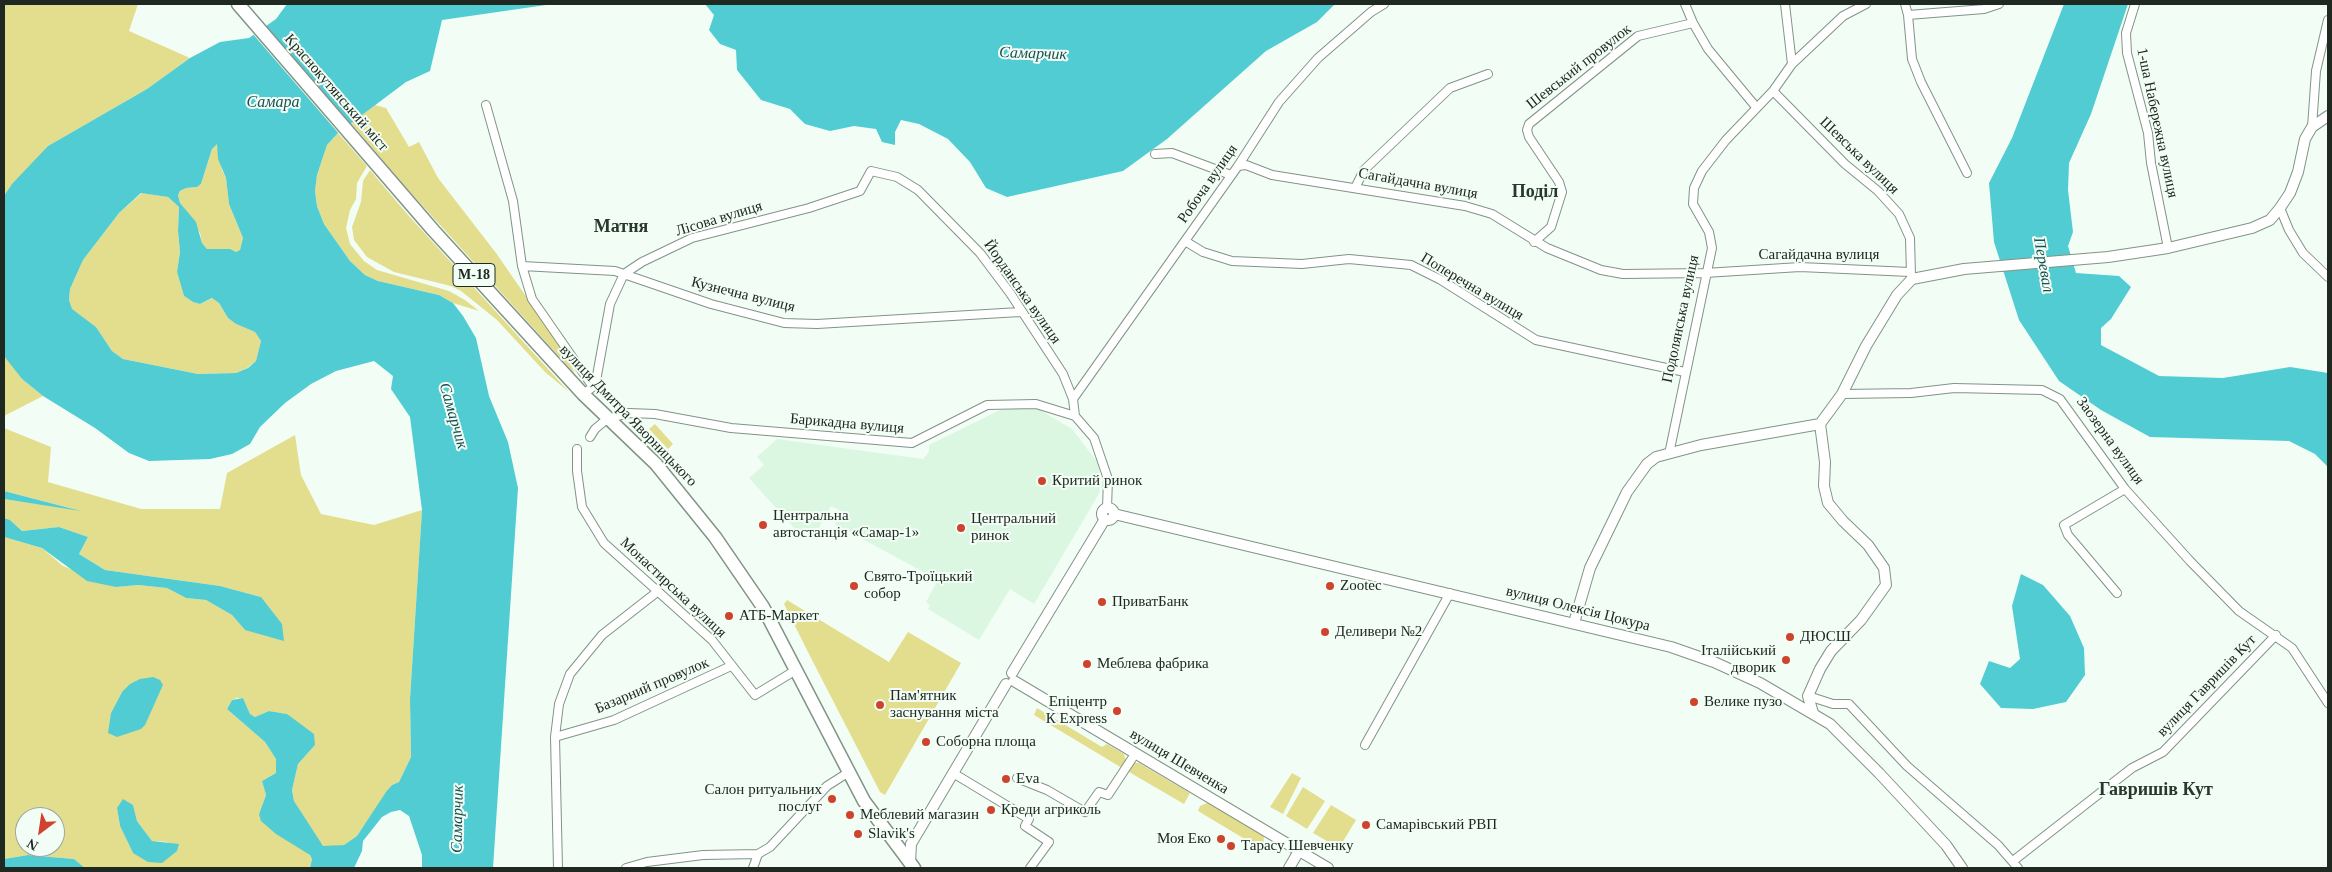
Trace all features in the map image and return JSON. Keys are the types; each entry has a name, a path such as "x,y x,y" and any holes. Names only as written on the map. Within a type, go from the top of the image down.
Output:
{"highway":[{"name":"Краснокутянський міст","path":"238,4 397,187"},
{"name":"вулиця Дмитра Яворницького","path":"397,187 433,230 588,391 607,418 656,464 715,537 763,607 849,772 881,826 911,866"}],"street":[{"name":"Робоча вулиця","path":"1073,399 1238,166 1279,102 1318,58 1371,12 1384,4"},
{"path":"1685,4 1693,23 1708,49 1756,106"},
{"path":"1785,4 1792,64"},
{"name":"Подолянська вулиця","path":"1669,454 1705,273 1712,248 1709,232 1693,204 1694,188 1702,171 1726,140 1756,106 1773,91 1792,64 1843,16 1866,4"},
{"path":"1905,4 1908,15 1912,59 1921,82 1967,173"},
{"path":"1908,15 1984,8 1999,4"},
{"name":"1-ша Набережна вулиця","path":"2135,4 2126,33 2127,53 2148,133 2151,163 2168,248"},
{"path":"2312,127 2316,71 2328,20"},
{"name":"Шевський провулок","path":"1534,242 1551,227 1562,192 1559,182 1529,138 1527,130 1529,124 1638,36 1693,23"},
{"path":"1355,188 1364,170 1450,88 1488,74"},
{"name":"Шевська вулиця","path":"1773,91 1898,214 1910,238 1911,276"},
{"path":"486,105 513,201 522,266 532,299 588,391 596,381 610,304 624,274"},
{"path":"2312,127 2328,116"},
{"name":"Сагайдачна вулиця","path":"1238,166 1246,165 1272,175 1465,206 1492,214 1534,242 1601,270 1623,274 1705,273 1800,267 1911,276 2168,248 2252,228 2270,220 2280,208 2293,186 2305,139 2312,127"},
{"path":"1156,154 1172,153 1231,175"},
{"name":"Лісова вулиця","path":"624,274 642,262 692,238 809,208 860,190 871,171"},
{"name":"Йорданська вулиця","path":"871,171 896,177 918,190 980,253 1063,374 1073,399 1075,416"},
{"path":"2280,208 2289,230 2312,262 2328,277"},
{"name":"Поперечна вулиця","path":"1185,241 1210,254 1232,261 1302,264 1350,259 1411,265 1441,280 1536,340 1685,372"},
{"path":"2312,262 2328,267"},
{"name":"Кузнечна вулиця","path":"522,266 594,269 624,274 711,304 784,323 817,324 1020,312"},
{"path":"1813,713 1808,696 1814,680 1831,651 1861,620 1886,585 1884,568 1868,545 1843,521 1828,502 1824,486 1825,462 1820,424 1842,394 1866,346 1897,295 1911,276"},
{"name":"Заозерна вулиця","path":"1842,394 1911,393 1954,388 2042,390 2060,399 2125,489 2239,611 2276,635 2292,648 2328,703"},
{"name":"Барикадна вулиця","path":"607,418 629,413 655,414 731,428 912,444 987,405 1036,404 1075,416"},
{"path":"911,866 911,844 1108,514 1108,479 1094,438 1075,416"},
{"path":"590,437 595,429 607,418"},
{"path":"1574,623 1590,568 1627,492 1647,464 1669,454 1746,435 1820,424"},
{"name":"Монастирська вулиця","path":"578,449 577,471 582,507 604,543 712,640 755,695 796,670"},
{"path":"2117,593 2068,535 2064,525 2125,489"},
{"name":"вулиця Олексія Цокура","path":"1108,514 1450,593 1693,654 1760,683 1830,724 1946,845 1962,868"},
{"path":"558,868 555,736 559,704 570,674 602,635 657,592"},
{"path":"1365,745 1450,593"},
{"name":"вулиця Гавришів Кут","path":"2013,861 2132,768 2163,752 2276,635"},
{"name":"Базарний провулок","path":"555,736 614,720 731,666"},
{"name":"вулиця Шевченка","path":"1011,679 1328,868"},
{"path":"1808,696 1833,704 1849,704 1907,766 2013,861 2018,868"},
{"path":"1017,778 1047,790 1085,812 1099,792 1108,795 1135,754"},
{"path":"626,868 646,862 703,855 758,854 770,847 827,786 849,772"},
{"path":"952,773 1029,819 1025,826 1049,842 1030,868"},
{"path":"1289,868 1299,851"},
{"path":"753,868 758,854"}],"shaded area":[{"path":"4,4 138,4 129,31 190,58 147,89 48,146 4,196"},
{"path":"375,105 386,108 409,147 419,142 438,178 496,253 568,357 575,374 402,183 351,123"},
{"path":"338,133 367,166 357,183 356,199 350,210 346,228 350,244 364,261 377,270 449,291 479,311 453,303 439,295 378,281 365,275 350,261 324,224 317,206 315,191 317,175 327,145"},
{"path":"217,143 222,170 226,178 229,204 243,238 240,250 236,252 223,249 213,251 207,249 202,243 200,233 180,203 178,195 180,191 186,188 197,187 201,184 212,149"},
{"path":"370,170 408,215 569,392 545,372 497,320 461,291 451,286 394,272 367,257 354,240 352,227 361,202 363,181"},
{"path":"142,193 168,197 179,207 178,231 180,252 177,272 184,296 200,304 213,298 219,303 228,318 236,324 255,332 261,341 256,361 247,368 236,373 198,374 123,359 112,351 96,327 72,310 69,300 70,289 83,260 119,213"},
{"path":"4,354 22,379 43,396 4,416"},
{"name":"Центральний ринок","path":"1006,407 1038,409 1072,429 1099,464 1100,492 1034,604 1010,589 979,640 928,609 930,605 926,602 938,580 835,524 841,511 831,506 814,537 804,539 749,478 764,465 757,457 777,439 923,459 929,452 929,445"},
{"path":"655,424 673,444 668,449 649,429"},
{"path":"4,428 51,447 48,482 141,509 220,509 227,473 295,435 301,475 321,514 374,525 422,510 410,699 411,757 399,782 392,785 357,836 344,845 328,847 323,846 316,838 294,801 292,790 298,764 315,745 287,714 269,711 255,717 250,714 243,698 237,698 232,700 227,709 265,742 276,759 276,773 262,781 266,795 259,814 310,855 312,859 310,868 85,868 74,859 51,857 65,857 65,807 15,807 16,857 4,859 4,537 42,548 63,566 116,587 138,585 167,588 186,598 206,600 232,615 245,630 261,597 220,586 105,570 79,554 88,537 59,527 22,531 10,520 4,518 4,499 74,509 4,491","holes":["163,685 156,700 111,713 122,692","133,806 137,821 152,841 169,842 133,853 120,826 117,808"]},
{"path":"787,600 889,662 908,632 961,663 885,795 880,792 811,658 784,604"},
{"path":"1037,708 1102,747 1107,744 1124,754 1126,761 1122,768 1034,715"},
{"path":"1133,763 1139,763 1190,793 1184,804 1129,772"},
{"path":"1292,773 1301,778 1283,814 1270,807"},
{"path":"1303,787 1325,801 1307,829 1286,816"},
{"path":"1209,802 1264,835 1263,850 1198,811 1200,806"},
{"path":"1331,805 1356,820 1339,848 1313,833"}],"water":[{"name":"Самара","path":"287,4 553,4 442,20 430,71 406,82 338,133 327,145 317,175 315,191 317,206 324,224 350,261 365,275 378,281 439,295 453,303 463,316 476,338 489,396 508,442 518,488 493,868 422,868 422,855 409,816 400,810 382,817 363,841 362,851 354,868 310,868 312,859 310,855 276,834 261,821 259,814 266,795 262,781 276,773 276,759 265,742 227,709 232,700 243,698 250,714 255,717 269,711 287,714 314,734 315,745 298,764 292,790 294,801 323,846 344,845 357,836 386,792 392,785 399,782 411,757 410,699 422,510 410,417 391,389 393,376 374,361 336,371 311,384 285,403 260,427 250,444 232,454 210,459 149,461 129,453 95,428 43,396 22,379 4,356 4,196 12,184 48,146 147,89 190,58 220,42 249,38 276,19","holes":["217,144 218,159 226,178 229,204 243,238 240,250 236,252 230,249 207,249 202,243 196,222 180,203 178,195 180,191 186,188 197,187 201,184 212,149","141,193 168,197 179,207 178,231 180,252 177,272 184,296 200,304 212,298 219,303 228,318 236,324 255,332 261,341 256,361 248,368 236,373 198,374 123,359 112,351 96,327 72,309 69,300 70,289 83,260 119,213"]},
{"name":"Самарчик","path":"705,4 1335,4 1317,22 1266,51 1167,139 1123,171 1007,197 986,188 970,162 948,139 919,124 901,120 895,132 895,145 882,142 876,129 854,126 830,131 805,124 790,109 761,100 737,70 736,50 720,44 709,30 714,15"},
{"name":"Перевал","path":"2064,4 2128,4 2091,114 2069,163 2068,190 2073,232 2068,246 2076,273 2119,276 2131,287 2111,319 2101,328 2101,345 2159,376 2223,378 2290,367 2328,373 2328,467 2315,454 2289,441 2150,437 2101,410 2059,381 2019,320 1994,242 1989,183 2012,138"},
{"path":"4,491 81,511 4,499"},
{"path":"4,518 10,520 22,531 59,527 88,537 79,554 105,570 220,586 261,597 282,624 284,641 245,630 232,615 206,600 186,598 167,588 138,585 116,587 87,581 42,548 4,537"},
{"path":"2021,574 2043,585 2070,616 2084,648 2085,675 2066,702 2033,709 2001,708 1980,684 1989,661 2010,668 2020,659 2012,606"},
{"path":"153,677 160,680 163,685 145,725 141,729 117,737 108,733 111,713 122,692 130,684 140,679"},
{"path":"123,799 133,805 137,821 152,841 179,844 177,851 162,863 148,862 133,853 120,826 117,808"},
{"path":"51,857 74,859 85,868 4,868 4,859"}],"pier":[{"path":"264,24 352,125 340,135 252,33"}],"place":[{"name":"Критий ринок","path":"1042,481"},
{"name":"Центральна автостанція «Самар-1»","path":"763,525"},
{"name":"Центральний ринок","path":"961,528"},
{"name":"Свято-Троїцький собор","path":"854,586"},
{"name":"Zootec","path":"1330,586"},
{"name":"ПриватБанк","path":"1102,602"},
{"name":"АТБ-Маркет","path":"729,616"},
{"name":"Деливери №2","path":"1325,632"},
{"name":"ДЮСШ","path":"1790,637"},
{"name":"Італійський дворик","path":"1786,660"},
{"name":"Меблева фабрика","path":"1087,664"},
{"name":"Велике пузо","path":"1694,702"},
{"name":"Пам'ятник заснування міста","path":"880,705"},
{"name":"Епіцентр К Express","path":"1117,711"},
{"name":"Соборна площа","path":"926,742"},
{"name":"Eva","path":"1006,779"},
{"name":"Салон ритуальних послуг","path":"832,799"},
{"name":"Креди агриколь","path":"991,810"},
{"name":"Меблевий магазин","path":"850,815"},
{"name":"Самарівський РВП","path":"1366,825"},
{"name":"Slavik's","path":"858,834"},
{"name":"Моя Еко","path":"1221,839"},
{"name":"Тарасу Шевченку","path":"1231,846"}],"district":[{"name":"Поділ","path":"1535,192"},
{"name":"Матня","path":"621,227"},
{"name":"Гавришів Кут","path":"2156,790"}]}
